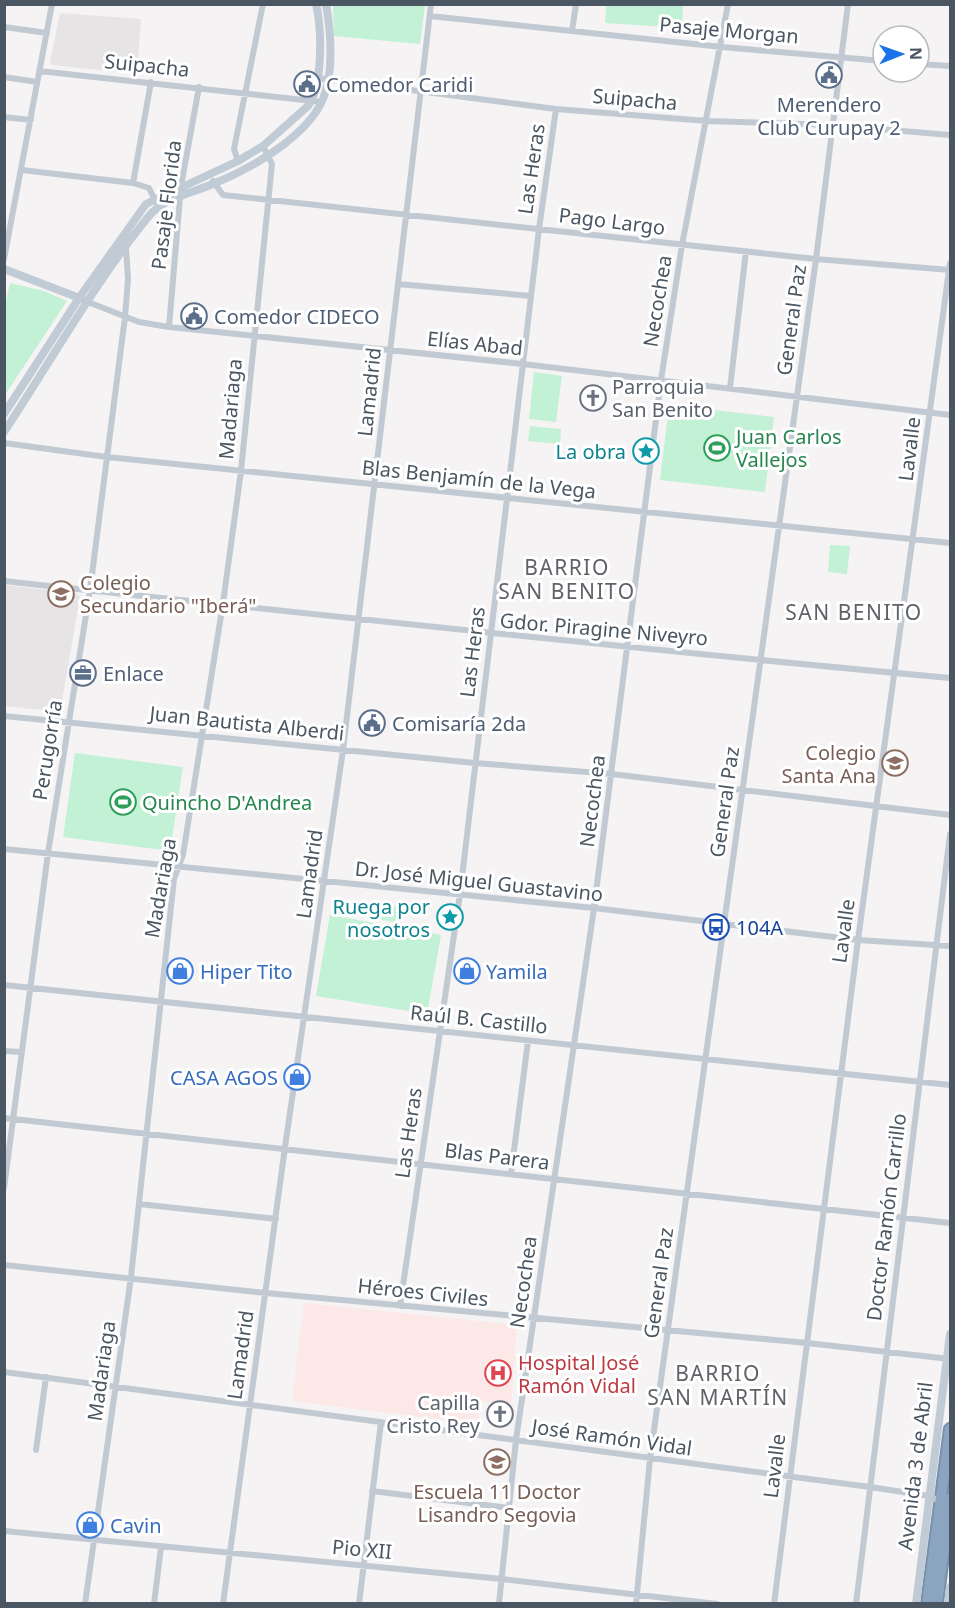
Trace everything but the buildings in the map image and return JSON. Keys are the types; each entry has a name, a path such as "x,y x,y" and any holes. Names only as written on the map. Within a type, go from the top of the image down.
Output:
{"highway":[{"name":"Avenida 3 de Abril","path":"937,1604 948,1504 951,1429"},
{"name":"Avenida 3 de Abril","path":"927,1604 948,1504"}],"main road":[{"path":"316,4 319,16 318,101"},
{"path":"4,432 88,302 156,203 214,184 270,155 306,123 329,79 326,4"},
{"path":"4,414 79,298 138,214 181,186 237,161 263,146 318,101"},
{"name":"Elías Abad","path":"4,269 88,302"},
{"name":"Avenida 3 de Abril","path":"916,1604 928,1496 951,1334"},
{"path":"948,1604 951,1587"}],"street":[{"path":"4,259 52,4"},
{"path":"237,161 234,149 262,4"},
{"name":"Lamadrid","path":"223,1604 249,1403 343,750 431,4"},
{"path":"572,31 576,4"},
{"name":"Necochea","path":"499,1604 516,1440 594,908 661,380 682,245 722,47 728,4"},
{"name":"General Paz","path":"636,1604 650,1459 816,259 848,4"},
{"name":"Pasaje Morgan","path":"430,16 722,47 871,59"},
{"path":"5,29 47,33"},
{"path":"931,65 951,66"},
{"name":"Suipacha","path":"39,71 318,101"},
{"path":"4,77 37,82"},
{"name":"Suipacha","path":"318,78 556,108 707,121 832,125 951,135"},
{"path":"133,183 151,82"},
{"name":"Pasaje Florida","path":"170,327 181,186 200,87"},
{"name":"Las Heras","path":"400,1306 460,894 539,229 556,108"},
{"path":"4,117 31,120"},
{"path":"263,146 270,155"},
{"name":"Madariaga","path":"85,1604 131,1277 174,879 183,855 224,603 241,471 272,164 270,155"},
{"path":"22,170 133,183 149,188 156,203"},
{"path":"210,174 214,184"},
{"name":"Pago Largo","path":"214,184 223,195 816,259 950,268"},
{"path":"4,215 12,217"},
{"name":"Perugorría","path":"4,1188 48,853 90,590 125,317 128,279 126,248"},
{"path":"730,388 746,251"},
{"name":"Lavalle","path":"774,1604 858,940 950,268"},
{"path":"398,284 531,296"},
{"name":"Elías Abad","path":"88,302 139,322 170,327 523,364 951,415"},
{"name":"Blas Benjamín de la Vega","path":"4,443 107,457 951,543"},
{"name":"Gdor. Piragine Niveyro","path":"4,581 224,603 491,634 951,678"},
{"name":"Juan Bautista Alberdi","path":"4,716 475,763 612,774 877,808 951,814"},
{"name":"Doctor Ramón Carrillo","path":"856,1604 951,834"},
{"name":"Dr. José Miguel Guastavino","path":"4,849 325,883 594,908 858,940 951,946"},
{"name":"Raúl B. Castillo","path":"4,985 160,1000 439,1032 707,1058 919,1084 951,1085"},
{"path":"511,1174 528,1041"},
{"path":"4,1051 21,1052"},
{"name":"Blas Parera","path":"4,1118 285,1147 951,1223"},
{"path":"139,1204 276,1219"},
{"name":"Héroes Civiles","path":"4,1265 266,1293 807,1343 949,1359"},
{"name":"José Ramón Vidal","path":"4,1372 870,1487 928,1496 948,1504"},
{"path":"36,1450 45,1377"},
{"path":"359,1604 381,1422"},
{"path":"372,1491 509,1508"},
{"name":"Pio XII","path":"4,1531 502,1578 717,1604"},
{"path":"154,1604 161,1547"}],"shaded area":[{"path":"60,13 141,19 137,74 53,65 50,62"},
{"path":"5,585 75,593 80,597 60,712 5,706"},
{"path":"304,1303 517,1325 511,1403 480,1401 478,1424 292,1401"}],"green space":[{"path":"333,5 425,5 420,44 334,36"},
{"path":"606,5 683,5 682,28 605,23"},
{"path":"10,283 44,291 67,301 5,395 4,310"},
{"path":"534,372 562,376 556,422 529,419"},
{"name":"Juan Carlos Vallejos","path":"669,405 774,417 765,492 660,480"},
{"path":"530,426 561,429 560,444 528,441"},
{"path":"830,545 850,546 847,574 828,572"},
{"name":"Quincho D'Andrea","path":"75,753 183,767 170,851 63,837"},
{"path":"375,902 402,907 399,923 372,918"},
{"path":"330,915 441,935 427,1014 316,996"}],"place":[{"name":"Merendero Club Curupay 2","path":"829,75"},
{"name":"Comedor Caridi","path":"307,84"},
{"name":"Comedor CIDECO","path":"194,316"},
{"name":"Parroquia San Benito","path":"593,398"},
{"name":"Juan Carlos Vallejos","path":"717,448"},
{"name":"La obra","path":"646,451"},
{"name":"Colegio Secundario \"Iberá\"","path":"61,594"},
{"name":"Enlace","path":"83,673"},
{"name":"Comisaría 2da","path":"372,723"},
{"name":"Colegio Santa Ana","path":"895,763"},
{"name":"Quincho D'Andrea","path":"123,802"},
{"name":"Ruega por nosotros","path":"450,917"},
{"name":"104A","path":"716,927"},
{"name":"Hiper Tito","path":"180,971"},
{"name":"Yamila","path":"467,971"},
{"name":"CASA AGOS","path":"297,1077"},
{"name":"Hospital José Ramón Vidal","path":"498,1373"},
{"name":"Capilla Cristo Rey","path":"500,1414"},
{"name":"Escuela 11 Doctor Lisandro Segovia","path":"497,1462"},
{"name":"Cavin","path":"90,1525"}],"district":[{"name":"BARRIO SAN BENITO","path":"567,579"},
{"name":"SAN BENITO","path":"854,612"},
{"name":"BARRIO SAN MARTÍN","path":"718,1385"}]}
